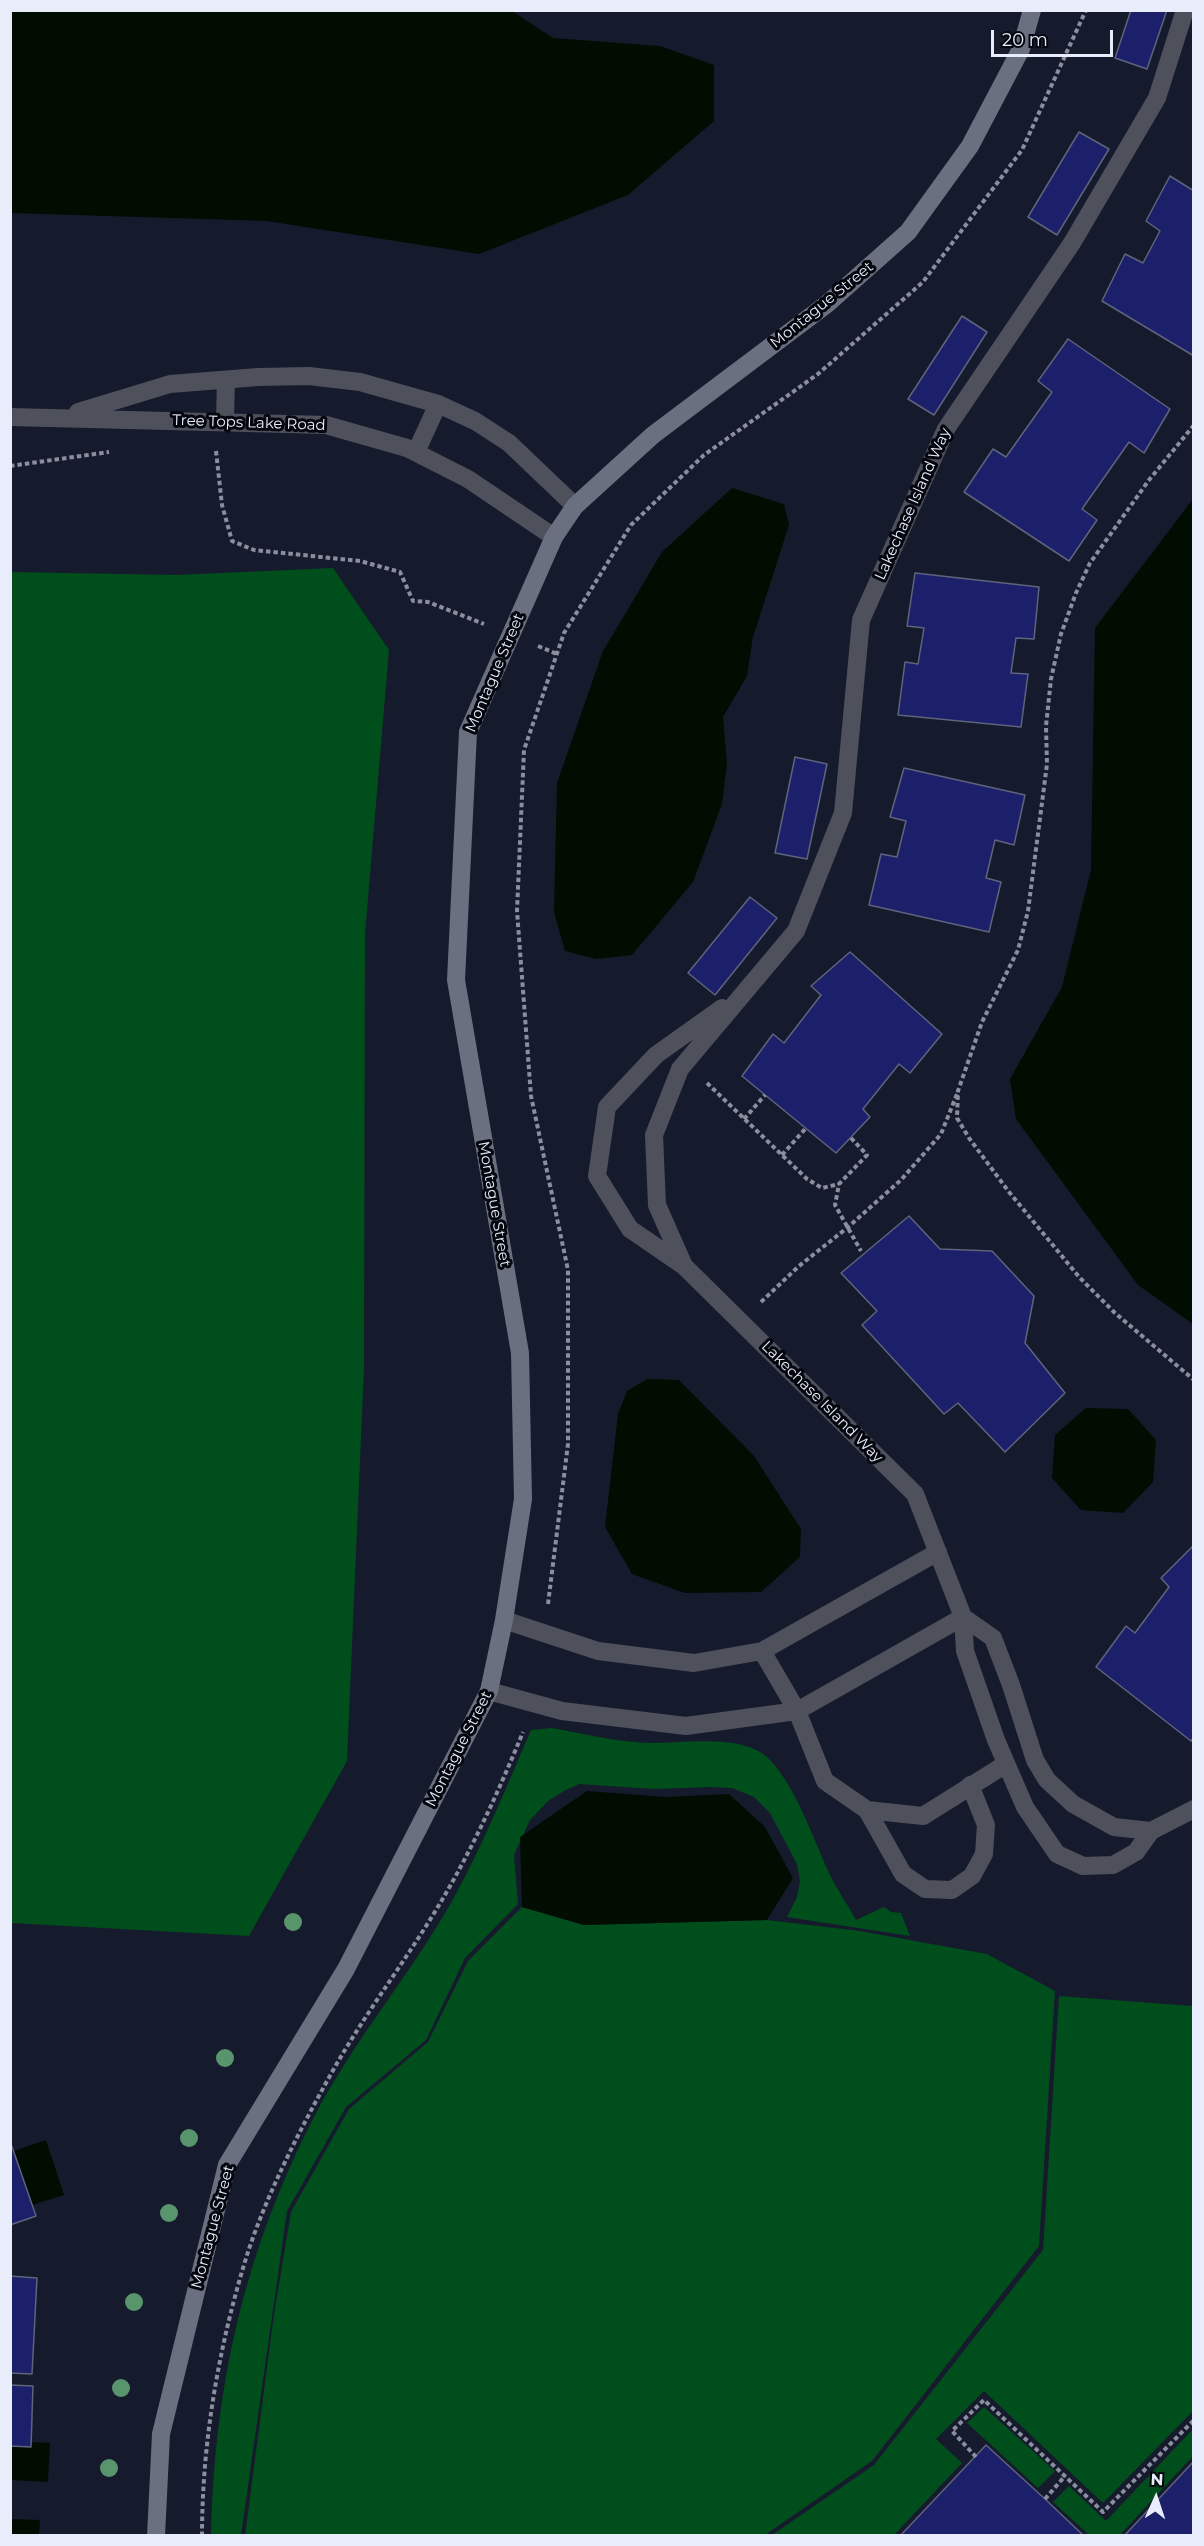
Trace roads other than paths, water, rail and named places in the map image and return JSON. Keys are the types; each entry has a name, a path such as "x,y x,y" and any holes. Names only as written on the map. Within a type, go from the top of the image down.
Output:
{"street":[{"name":"Montague Street","path":"156,2535 161,2434 227,2164 346,1968 489,1690 504,1620 523,1499 520,1353 456,980 468,732 554,537 575,506 653,435 827,304 908,232 970,146 1021,50 1032,10"},
{"name":"Lakechase Island Way","path":"684,1266 657,1205 654,1135 680,1069 796,931 843,813 861,620 946,429 1072,243 1157,98 1185,10"},
{"name":"Tree Tops Lake Road","path":"60,417 170,384 309,376 360,382 438,404 475,421 509,443 575,506"},
{"path":"225,421 226,380"},
{"path":"416,452 438,404"},
{"name":"Tree Tops Lake Road","path":"10,417 326,425 367,435 416,452 468,479 554,537"},
{"name":"Lakechase Island Way","path":"743,993 657,1055 607,1107 597,1176 630,1229 684,1266 915,1494 963,1617 965,1651 1006,1764"},
{"path":"504,1620 598,1651 694,1663 762,1651 938,1552"},
{"path":"489,1690 562,1711 686,1726 797,1711 963,1617 993,1638 1035,1760 1047,1780 1073,1804 1114,1827 1150,1831"},
{"path":"762,1651 797,1711 825,1781 867,1810 903,1874 926,1889 952,1890 972,1876 984,1854 986,1825 970,1785"},
{"path":"867,1810 923,1816 1006,1764 1025,1807 1057,1854 1083,1866 1113,1865 1136,1852 1150,1831 1194,1809"}]}
